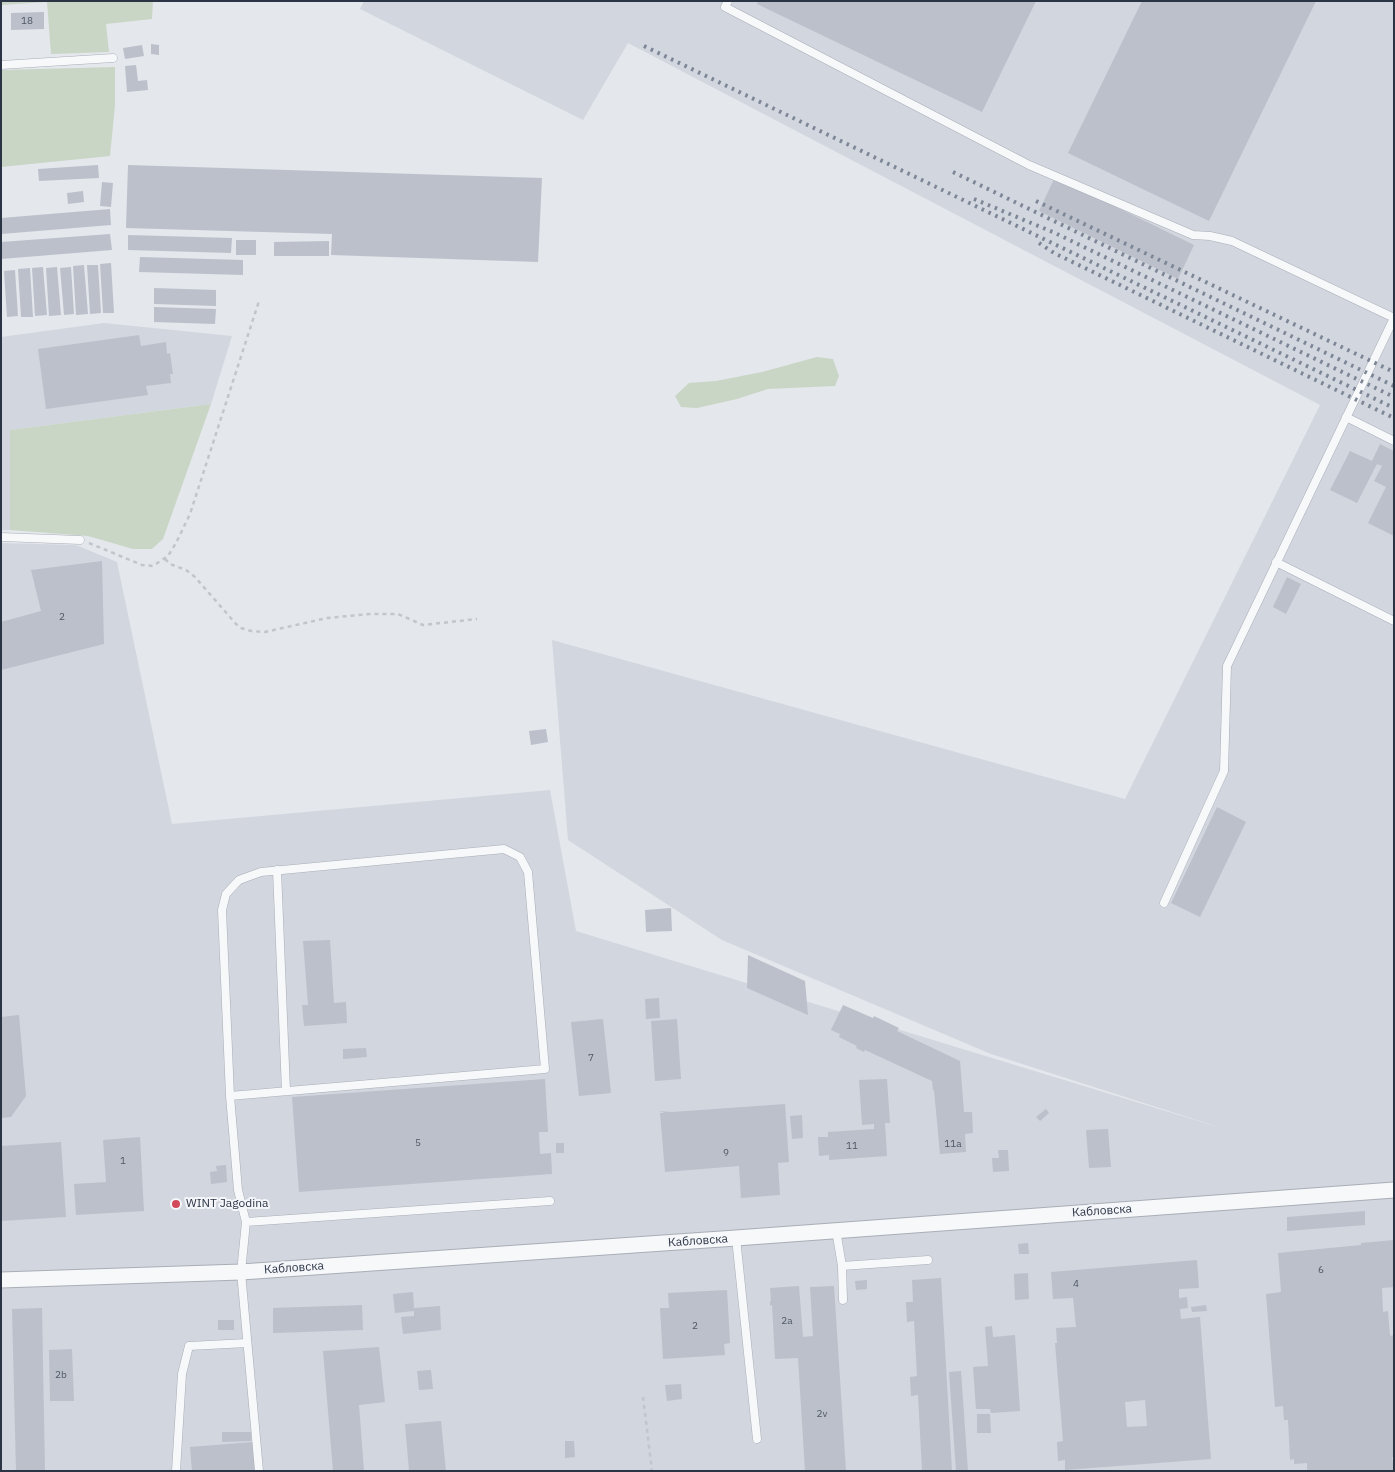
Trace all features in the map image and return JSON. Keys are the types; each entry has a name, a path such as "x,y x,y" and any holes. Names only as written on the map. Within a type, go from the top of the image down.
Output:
{"street":[{"name":"Кабловска","path":"1,1280 240,1272 1394,1190"}],"lane":[{"path":"728,1 725,7 1029,165 1193,235 1210,236 1232,241 1394,318 1227,666 1224,771 1164,902"},
{"path":"1,65 113,58"},
{"path":"1346,417 1394,441"},
{"path":"1,537 80,540"},
{"path":"1276,562 1394,621"},
{"path":"230,1096 545,1069 528,872 520,857 504,849 261,872 239,880 226,894 222,910 230,1096 238,1190 246,1222 240,1272 259,1471"},
{"path":"277,870 286,1091"},
{"path":"246,1222 550,1200"},
{"path":"836,1230 842,1266 843,1300"},
{"path":"736,1238 757,1438"},
{"path":"842,1266 928,1260"},
{"path":"176,1471 182,1374 189,1346 247,1343"}],"path":[{"path":"80,540 142,565 153,566 165,559 176,543 190,514 259,301"},
{"path":"165,559 176,568 186,570 195,577 236,624 241,628 251,631 264,632 327,618 370,614 398,614 423,625 477,619"},
{"path":"643,1397 652,1471"}],"shaded area":[{"path":"364,1 1394,1 1394,1471 1,1471 1,543 76,545 117,562 172,824 550,790 576,931 1228,1130 991,1054 722,940 568,840 552,640 1125,799 1320,405 628,43 583,120 360,9"},
{"path":"104,323 232,336 211,404 10,430 10,530 1,530 1,337"}],"green space":[{"path":"1,1 153,1 152,19 106,24 109,52 51,54 47,2 1,5"},
{"path":"115,67 115,105 110,156 1,167 1,70"},
{"path":"817,357 833,359 839,376 835,386 768,389 737,399 697,408 681,407 675,396 689,383 716,381 762,372"},
{"path":"211,404 163,539 152,549 133,549 88,536 10,530 10,430"}],"building":[{"path":"758,1 1036,1 982,112 757,4"},
{"path":"1142,1 1316,1 1209,221 1068,153"},
{"path":"44,12 44,29 11,30 11,13"},
{"path":"151,44 159,45 159,55 151,54"},
{"path":"142,45 144,56 125,59 123,48"},
{"path":"136,65 138,81 147,80 148,90 127,92 125,66"},
{"path":"98,165 99,178 39,181 38,169"},
{"path":"128,165 542,178 538,262 331,255 332,234 126,228"},
{"path":"1055,177 1194,245 1178,279 1039,211"},
{"path":"102,182 113,183 111,207 100,206"},
{"path":"83,191 84,202 68,204 67,193"},
{"path":"110,209 111,225 1,234 1,218"},
{"path":"110,234 112,250 1,259 1,242"},
{"path":"128,235 232,238 231,253 128,250"},
{"path":"236,240 256,240 256,255 236,255"},
{"path":"329,241 329,256 274,256 274,242"},
{"path":"140,257 243,260 243,275 139,272"},
{"path":"111,263 114,313 103,313 100,264"},
{"path":"84,265 88,314 76,315 73,266"},
{"path":"87,265 98,265 101,313 90,314"},
{"path":"43,267 47,315 35,316 32,268"},
{"path":"57,267 61,315 49,316 46,268"},
{"path":"71,267 74,314 64,315 60,268"},
{"path":"30,268 33,317 21,317 18,269"},
{"path":"15,270 18,316 7,317 4,271"},
{"path":"154,288 216,290 216,306 154,304"},
{"path":"154,307 216,309 215,324 154,322"},
{"path":"139,335 141,346 166,342 167,354 170,353 173,374 170,374 171,383 146,386 148,395 46,409 38,349"},
{"path":"1380,444 1394,451 1394,536 1368,523 1386,487 1374,481 1382,466 1377,464 1357,503 1330,490 1350,451 1372,461"},
{"path":"102,561 104,644 1,670 1,622 41,611 31,570"},
{"path":"1287,577 1301,584 1286,614 1273,607"},
{"path":"546,729 548,742 531,745 529,731"},
{"path":"1217,807 1246,822 1200,917 1171,903"},
{"path":"671,908 672,931 646,932 645,910"},
{"path":"330,940 334,1003 346,1002 347,1023 304,1026 302,1005 308,1005 303,941"},
{"path":"748,955 805,981 808,1015 747,988"},
{"path":"659,998 660,1018 646,1019 645,999"},
{"path":"843,1005 873,1018 874,1016 899,1028 897,1031 960,1061 964,1112 972,1112 973,1133 965,1134 966,1152 940,1154 932,1081 865,1050 864,1052 856,1048 857,1046 839,1037 840,1034 831,1030"},
{"path":"19,1015 26,1096 11,1117 1,1118 1,1017"},
{"path":"603,1019 611,1093 579,1096 571,1022"},
{"path":"677,1019 681,1079 655,1081 651,1021"},
{"path":"366,1048 367,1057 343,1059 343,1049"},
{"path":"545,1079 548,1132 539,1132 540,1154 551,1153 552,1174 299,1192 292,1097"},
{"path":"887,1079 890,1123 885,1123 887,1156 829,1160 829,1155 819,1156 818,1137 828,1137 828,1132 874,1129 874,1124 862,1125 859,1080"},
{"path":"785,1104 789,1162 778,1163 780,1195 741,1198 739,1166 665,1172 660,1113 665,1113 659,1111 672,1112"},
{"path":"1046,1109 1049,1113 1040,1121 1036,1117"},
{"path":"802,1115 803,1138 792,1139 790,1116"},
{"path":"1108,1129 1111,1167 1089,1168 1086,1130"},
{"path":"140,1137 144,1211 76,1215 74,1184 106,1182 103,1140"},
{"path":"61,1142 66,1217 1,1221 1,1146"},
{"path":"556,1143 564,1143 564,1153 556,1153"},
{"path":"998,1150 1008,1150 1009,1171 993,1172 992,1158 999,1158"},
{"path":"226,1165 227,1182 211,1184 210,1172 217,1171 216,1166"},
{"path":"1365,1211 1365,1225 1287,1231 1287,1217"},
{"path":"1394,1240 1394,1287 1382,1288 1383,1312 1388,1311 1390,1336 1394,1335 1394,1457 1392,1457 1394,1471 1307,1471 1307,1463 1294,1464 1294,1459 1290,1460 1288,1420 1284,1420 1283,1406 1275,1407 1266,1294 1281,1292 1278,1253"},
{"path":"1028,1243 1029,1254 1019,1254 1018,1244"},
{"path":"1197,1260 1199,1288 1179,1289 1179,1298 1187,1297 1188,1308 1180,1309 1181,1319 1200,1317 1211,1459 1065,1470 1065,1460 1058,1461 1057,1442 1063,1441 1055,1343 1057,1343 1056,1328 1076,1327 1073,1298 1053,1299 1051,1272","holes":["1145,1400 1147,1426 1127,1427 1125,1402"]},
{"path":"1028,1273 1029,1299 1015,1300 1014,1274"},
{"path":"941,1278 952,1471 922,1471 918,1395 911,1396 910,1377 917,1376 914,1321 907,1322 906,1302 913,1302 912,1280"},
{"path":"867,1280 867,1289 856,1290 855,1281"},
{"path":"799,1286 803,1337 813,1336 810,1287 834,1286 846,1471 805,1471 798,1358 775,1359 770,1288"},
{"path":"727,1290 730,1343 724,1344 725,1355 663,1359 660,1308 669,1308 668,1293"},
{"path":"413,1292 414,1308 440,1306 441,1330 403,1334 401,1317 414,1316 414,1311 395,1313 393,1294"},
{"path":"362,1305 363,1330 273,1333 273,1308"},
{"path":"1206,1305 1207,1311 1192,1312 1191,1307"},
{"path":"42,1308 45,1471 16,1471 12,1309"},
{"path":"218,1320 234,1320 234,1330 218,1330"},
{"path":"992,1326 993,1337 1015,1335 1020,1411 991,1413 990,1409 976,1409 973,1367 988,1366 985,1327"},
{"path":"379,1347 385,1402 359,1405 364,1471 333,1471 323,1351"},
{"path":"72,1349 74,1401 50,1401 49,1350"},
{"path":"431,1370 433,1389 419,1390 417,1371"},
{"path":"961,1371 968,1471 956,1471 949,1372"},
{"path":"681,1384 682,1399 667,1401 665,1385"},
{"path":"977,1414 990,1414 991,1433 977,1433"},
{"path":"441,1421 446,1471 409,1471 405,1424"},
{"path":"222,1432 251,1432 251,1441 222,1442"},
{"path":"565,1441 574,1441 575,1457 565,1458"},
{"path":"253,1442 255,1471 192,1471 190,1447"}],"railway":[{"path":"644,46 1394,408"},
{"path":"953,172 1394,386"},
{"path":"974,199 1055,233 1394,397"},
{"path":"1036,201 1394,372"},
{"path":"1039,243 1054,253 1394,418"}],"place":[{"name":"WINT Jagodina","path":"176,1204"}]}
